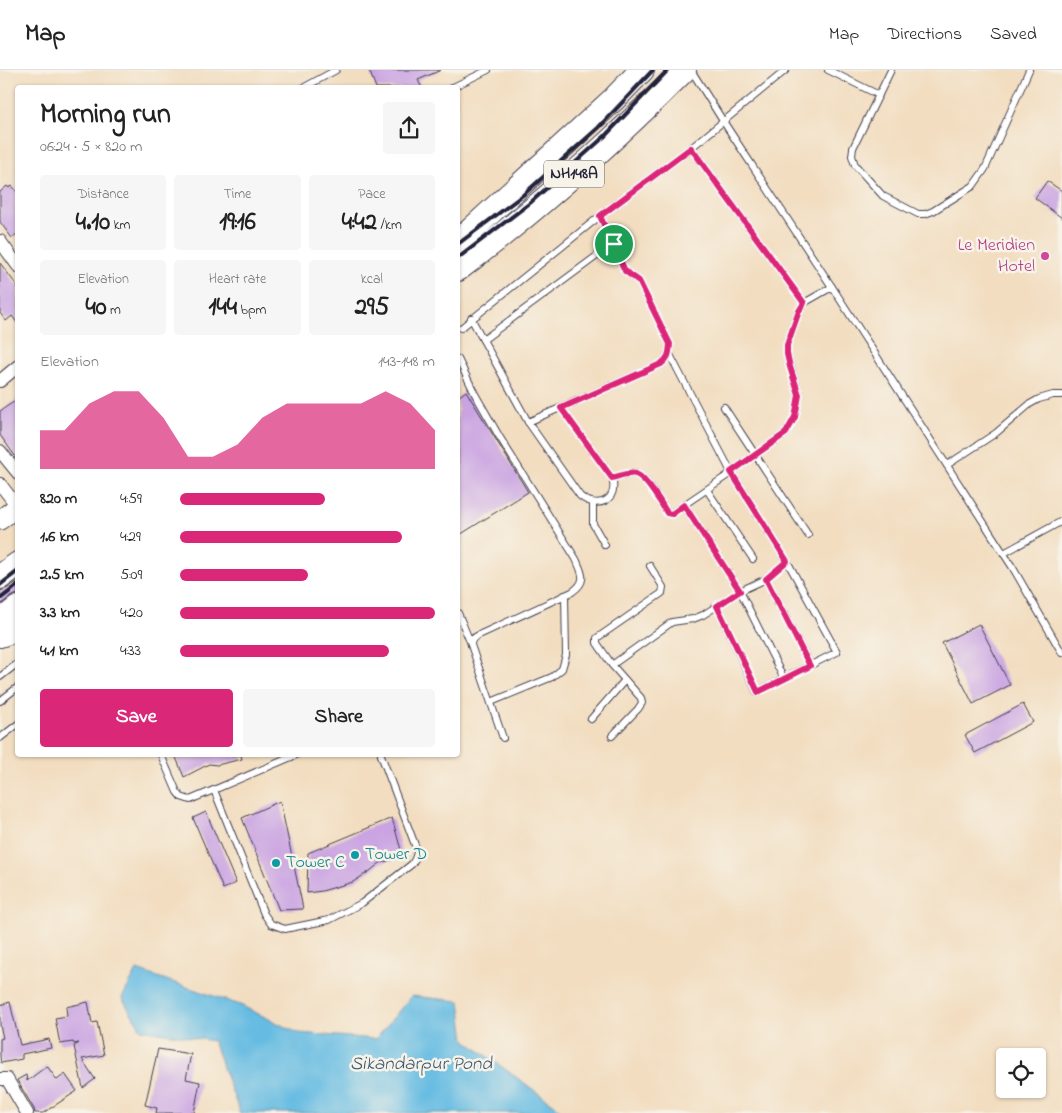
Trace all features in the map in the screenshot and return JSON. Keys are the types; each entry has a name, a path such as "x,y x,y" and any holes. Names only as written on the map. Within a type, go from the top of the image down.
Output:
{"highway":[{"name":"NH148A","path":"460,240 614,99 642,70"},
{"name":"NH148A","path":"460,267 555,192 636,118 684,70"},
{"path":"614,99 636,118"},
{"path":"0,577 15,566"},
{"path":"0,622 15,610"}],"main road":[{"path":"0,637 15,632"}],"street":[{"path":"0,241 15,262"},
{"path":"2,377 15,368"},
{"path":"0,451 15,469"},
{"path":"0,484 15,503"},
{"path":"0,520 15,508"},
{"path":"0,1079 7,1078 27,1113"}],"lane":[{"path":"308,85 336,70"},
{"path":"457,85 488,70"},
{"path":"691,70 1013,568 1062,654"},
{"path":"460,328 600,216 691,148 786,70"},
{"path":"828,70 879,95"},
{"path":"891,70 853,148 852,156 854,165 882,196 918,214 933,211 973,186 980,177 1028,70"},
{"path":"691,148 804,303"},
{"path":"528,422 661,364 666,360 669,353 670,344 639,281 625,271 600,216"},
{"path":"484,340 614,244"},
{"path":"612,478 636,474 646,482 667,513 672,514 786,433 795,417 799,395 788,361 787,345 799,311 804,303 832,287"},
{"path":"471,318 528,422 580,496 586,501 593,503 606,501 613,490 612,478 561,408"},
{"path":"669,353 731,472 787,561 837,652 758,692 717,606"},
{"path":"460,370 512,458 576,558 583,576 579,587 476,637 471,641 471,645"},
{"path":"947,465 996,433 1039,398 1062,395"},
{"path":"724,407 808,535"},
{"path":"707,490 753,559"},
{"path":"593,503 592,524 605,544"},
{"path":"684,505 740,591 784,678"},
{"path":"1004,554 1062,521"},
{"path":"612,665 672,622 693,619 703,615 740,591 766,579 787,561"},
{"path":"612,736 638,709 642,702 641,698 612,665 597,643 597,638 662,593 663,587 650,566"},
{"path":"766,579 810,666"},
{"path":"491,702 552,676 562,669 566,654 565,595"},
{"path":"460,618 503,738"},
{"path":"0,677 15,665"},
{"path":"591,719 625,680"},
{"path":"0,701 15,689"},
{"path":"0,738 15,726"},
{"path":"161,757 177,792 181,797 190,800 291,757"},
{"path":"214,790 264,914 271,924 285,929 298,927 329,920 362,903 416,858 415,845 382,757"}],"water":[{"name":"Sikandarpur Pond","path":"137,970 240,1005 298,1033 376,1039 411,996 460,1001 465,1040 560,1109 559,1113 240,1113 213,1041 141,1029 122,998"}],"building":[{"path":"369,70 441,70 418,80 420,85 375,85"},
{"path":"1047,181 1062,191 1062,218 1035,198"},
{"path":"7,186 9,188 12,186 15,190 15,236 12,238 0,222 0,192"},
{"path":"0,263 15,283 15,320 12,316 6,321 0,313"},
{"path":"466,391 528,492 460,535 460,396"},
{"path":"15,401 15,456 0,435 0,411"},
{"path":"15,583 15,595 0,605 0,591"},
{"path":"979,624 1010,685 973,704 942,643"},
{"path":"1023,704 1033,722 975,753 965,735"},
{"path":"176,757 242,757 242,759 217,765 209,764 184,777"},
{"name":"Tower C","path":"280,801 303,909 279,910 242,818"},
{"path":"206,812 236,883 223,889 193,818"},
{"name":"Tower D","path":"392,818 403,857 380,863 353,882 322,891 307,893 308,853"},
{"path":"10,1002 20,1045 49,1039 51,1048 22,1054 22,1059 1,1063 0,1039 3,1038 0,1025 0,1005"},
{"path":"88,1002 92,1023 97,1022 104,1055 82,1059 95,1079 83,1088 74,1046 79,1043 60,1044 55,1018 67,1016 66,1007"},
{"path":"158,1049 191,1054 186,1079 200,1082 194,1113 156,1113 157,1108 145,1105"},
{"path":"47,1066 57,1080 65,1074 77,1091 43,1113 35,1113 17,1080 26,1075 27,1081"}],"railway":[{"path":"460,242 523,195 598,128 653,70"},
{"path":"460,256 530,203 605,136 668,70"},
{"path":"0,585 15,573"},
{"path":"0,599 15,587"}],"place":[{"name":"Le Meridien Hotel","path":"1045,256"},
{"name":"Tower D","path":"355,855"},
{"name":"Tower C","path":"276,863"}],"route":[{"path":"691,148 804,303 799,311 787,345 790,367 799,395 795,417 786,433 731,472 787,561 766,579 810,666 758,692 717,606 740,591 684,505 672,514 667,513 646,482 636,474 612,478 561,408 661,364 666,360 669,353 670,344 639,281 625,271 614,244 600,216 691,148"}]}
